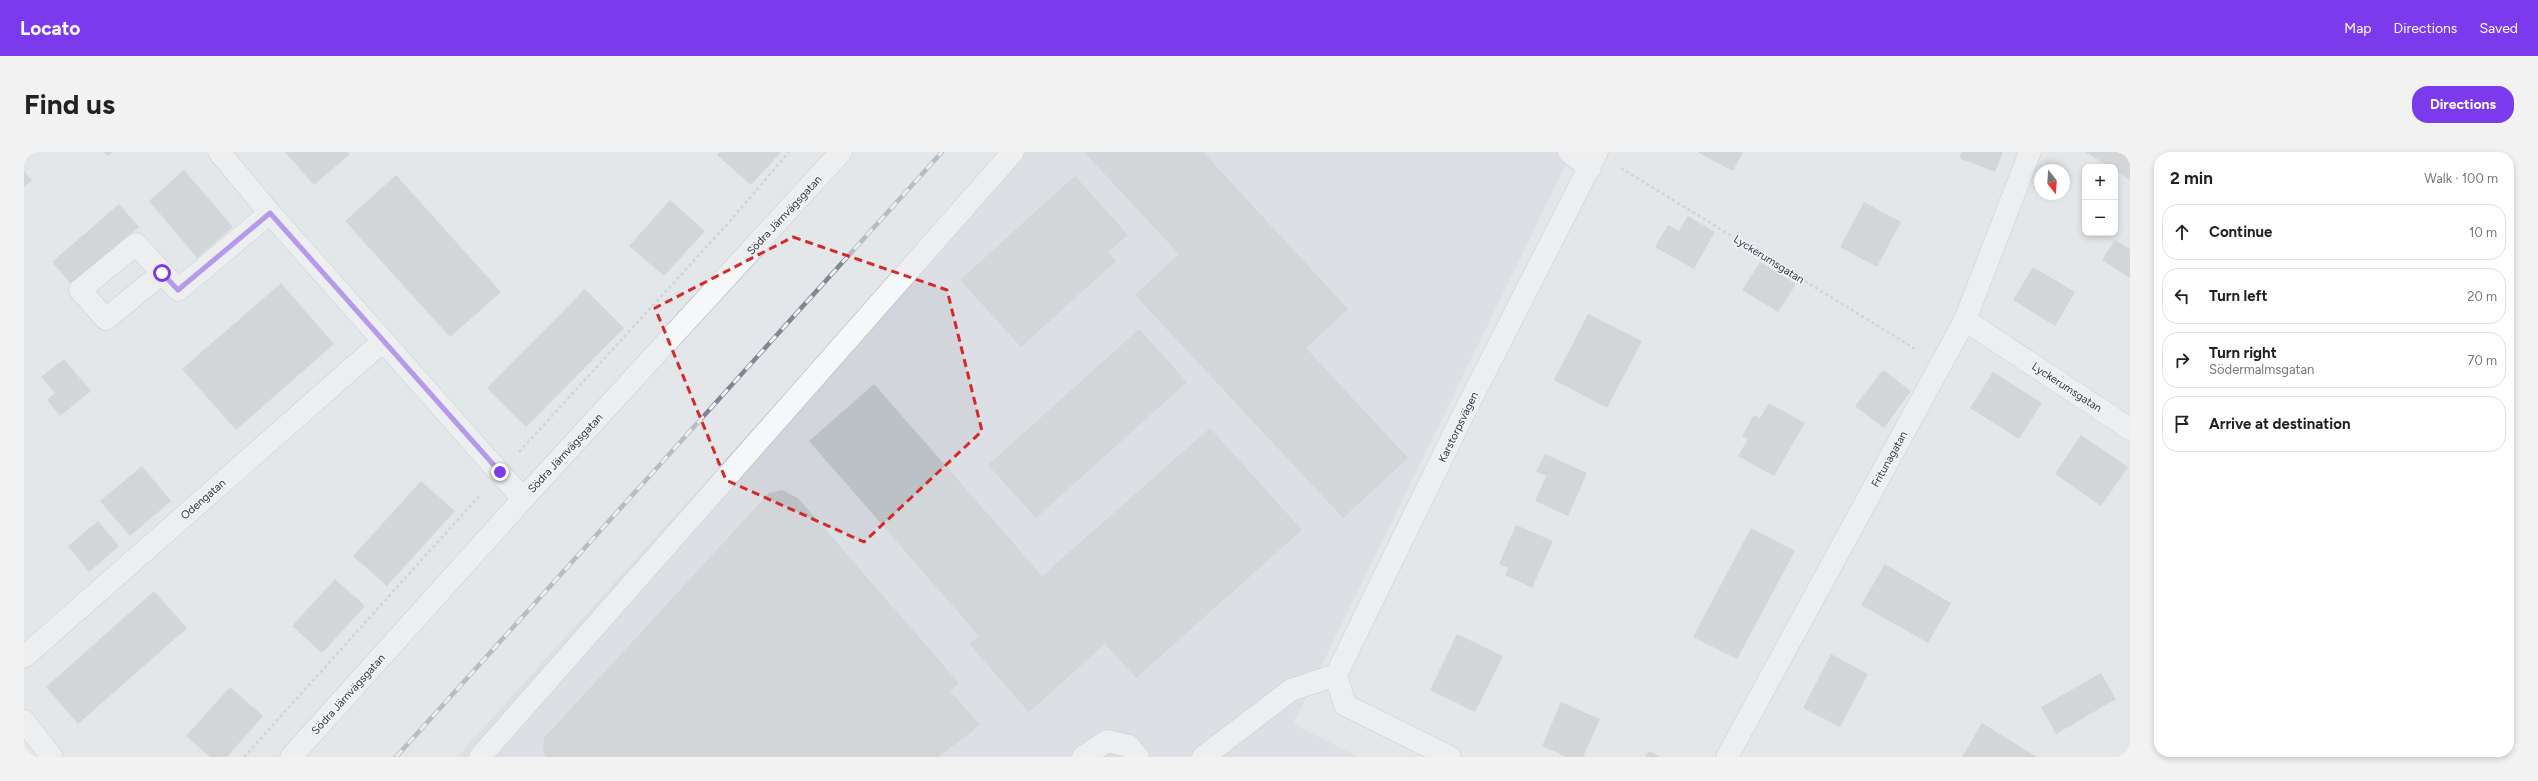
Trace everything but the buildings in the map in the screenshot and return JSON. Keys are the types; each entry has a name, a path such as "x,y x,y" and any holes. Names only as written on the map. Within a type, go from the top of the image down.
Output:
{"street":[{"path":"219,152 270,213 523,499"},
{"name":"Södra Järnvägsgatan","path":"291,757 523,499 841,152"},
{"path":"480,757 1013,152"},
{"path":"1568,152 1594,158"},
{"name":"Fritunagatan","path":"1727,757 1941,365 1964,320 2030,152"},
{"name":"Karstorpsvägen","path":"1336,675 1463,414 1594,158"},
{"path":"162,273 178,290 270,213"},
{"name":"Lyckerumsgatan","path":"1964,320 2130,428"},
{"name":"Odengatan","path":"24,657 383,341"},
{"path":"1203,757 1291,690 1336,675 1345,706 1450,757"},
{"path":"24,721 52,757"},
{"path":"1083,757 1107,741 1129,746 1138,757"}],"path":[{"name":"Lyckerumsgatan","path":"1594,158 1941,365"}],"highlighted area":[{"path":"793,237 947,290 982,431 864,542 726,480 655,308"}],"shaded area":[{"path":"1003,152 1572,152 1293,724 1358,757 457,757"}],"railway":[{"path":"396,757 942,152"}],"route":[{"path":"162,273 178,290 270,213 500,472"}]}
